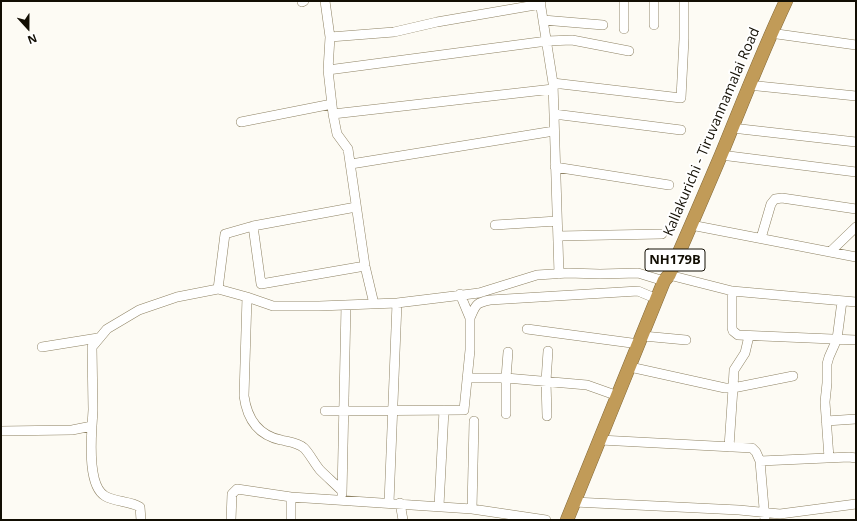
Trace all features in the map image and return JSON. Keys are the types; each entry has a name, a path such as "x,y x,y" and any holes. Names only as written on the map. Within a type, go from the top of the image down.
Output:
{"highway":[{"name":"Kallakurichi - Tiruvannamalai Road","path":"567,520 657,299 721,155 770,33 786,1"}],"street":[{"path":"325,1 330,37 328,70 332,114 337,134 348,149 365,266 374,304"},
{"path":"624,1 624,29"},
{"path":"654,1 654,25"},
{"path":"332,114 553,86 680,98 684,39 684,1"},
{"path":"330,37 394,32 437,22 541,3 553,86 559,274"},
{"path":"543,20 603,25"},
{"path":"770,33 856,45"},
{"path":"328,70 547,41 572,40 628,51"},
{"path":"748,86 856,96"},
{"path":"241,122 332,104"},
{"path":"554,114 681,130"},
{"path":"732,128 856,142"},
{"path":"350,164 554,131"},
{"path":"721,155 856,172"},
{"path":"555,167 669,185"},
{"path":"761,238 775,199 782,198 856,209"},
{"path":"218,289 225,234 253,226 356,207"},
{"path":"495,225 557,221"},
{"path":"691,225 856,257"},
{"path":"253,226 261,284 365,266"},
{"path":"830,252 856,227"},
{"path":"558,236 662,234"},
{"path":"141,520 140,507 105,496 99,491 94,480 92,347 107,329 139,310 177,297 218,289 273,306 397,303 460,294 479,293 537,275 638,273 732,291 856,302"},
{"path":"325,411 464,410 470,350 470,318 474,306 479,302 490,300 638,291 657,299"},
{"path":"732,291 733,332 738,335 856,340"},
{"path":"460,294 470,318"},
{"path":"247,297 244,396 249,417 254,424 271,437 303,447 342,496"},
{"path":"829,458 824,402 828,383 827,364 837,340 842,301"},
{"path":"390,503 397,303"},
{"path":"342,496 346,305"},
{"path":"527,329 641,340 686,340"},
{"path":"729,447 734,370 745,353 749,336"},
{"path":"42,347 98,338"},
{"path":"547,416 546,381 548,351"},
{"path":"506,414 508,352"},
{"path":"630,367 716,387 734,388 793,376"},
{"path":"467,378 506,378 588,385 618,396"},
{"path":"439,506 444,410"},
{"path":"826,421 856,419"},
{"path":"472,509 474,421"},
{"path":"1,431 72,430 92,426"},
{"path":"600,440 752,448 756,452 760,461 764,517"},
{"path":"760,461 849,457 856,458"},
{"path":"231,520 232,494 237,489 291,497 342,496 390,503 472,509 546,520"},
{"path":"291,497 291,520"},
{"path":"574,502 739,510 764,517 856,504"},
{"path":"400,503 403,520"}]}
